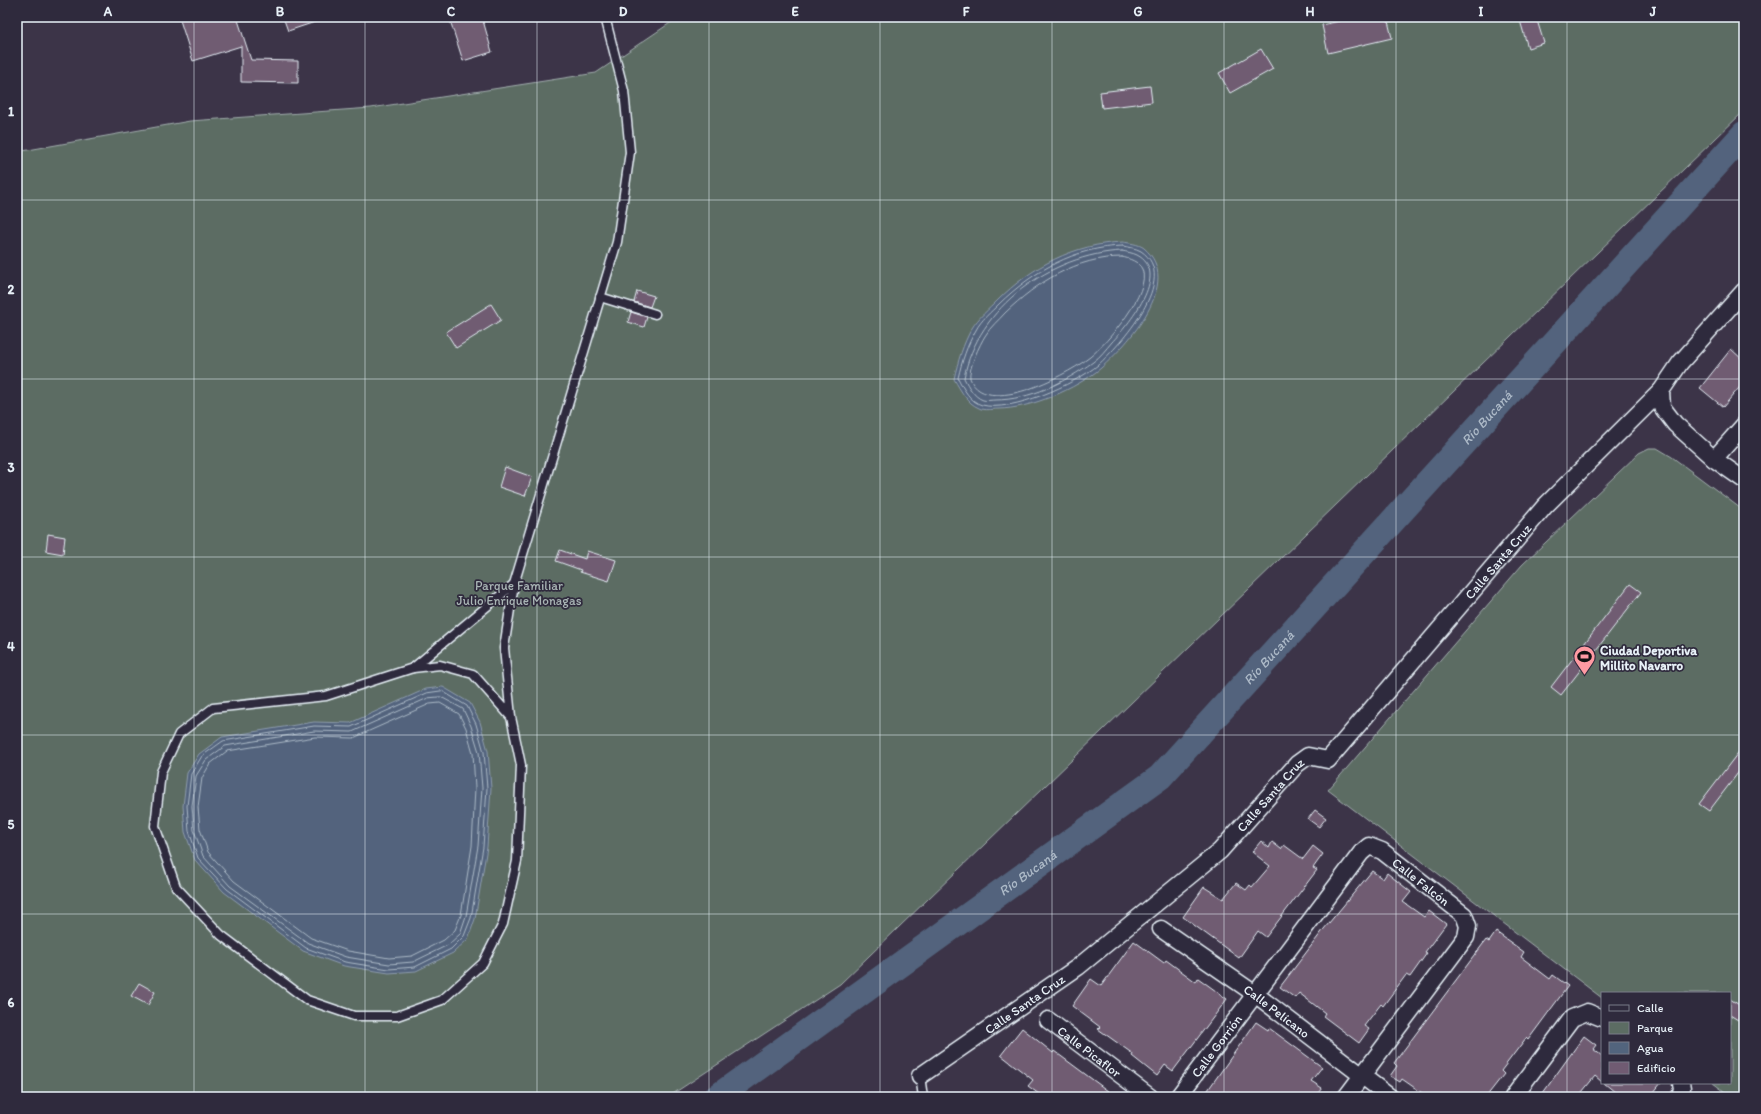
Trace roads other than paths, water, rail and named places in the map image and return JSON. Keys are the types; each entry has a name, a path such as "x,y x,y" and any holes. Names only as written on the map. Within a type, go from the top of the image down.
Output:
{"street":[{"path":"1744,291 1680,362 1661,391 1662,407 1675,424 1714,459 1744,480"},
{"name":"Calle Santa Cruz","path":"920,1076 1078,967 1220,851 1297,764 1308,756 1328,760 1545,506 1661,391"},
{"path":"1714,459 1744,424"},
{"name":"Calle Falcón","path":"1254,994 1361,853 1370,846 1382,851 1464,915 1468,926 1466,937 1361,1076"},
{"name":"Calle Pelícano","path":"1160,929 1254,994 1390,1097"},
{"name":"Calle Gorrión","path":"1178,1097 1254,994"},
{"path":"1513,1097 1572,1018 1587,1012 1601,1018"},
{"name":"Calle Picaflor","path":"1048,1020 1150,1097"},
{"path":"1346,1097 1361,1076"},
{"path":"1680,1084 1682,1088 1680,1097"}],"lane":[{"path":"511,718 473,674 440,665 413,668 326,696 213,708 179,734 161,772 155,826 176,887 221,935 307,1000 354,1016 397,1016 442,1000 483,963 503,924 517,861 521,765 511,718 504,648 514,584 617,242 630,152 624,91 605,17"},
{"path":"600,297 655,314"},
{"path":"413,668 514,584"},
{"path":"920,1076 923,1097"}],"water":[{"path":"1123,242 1144,248 1155,262 1158,278 1155,295 1148,312 1125,344 1091,376 1066,390 1038,402 1024,406 988,410 981,409 971,403 954,379 966,340 974,324 980,317 1010,288 1039,267 1071,252 1088,247"},
{"path":"443,687 470,703 480,722 488,751 491,788 487,847 475,919 468,939 453,953 416,971 389,973 344,966 303,951 224,892 195,860 185,832 183,806 187,773 199,754 222,737 314,722 350,723 426,689"}],"waterway":[{"name":"Río Bucaná","path":"717,1097 1160,777 1744,134"}],"place":[{"name":"Ciudad Deportiva Millito Navarro","path":"1584,676"}],"park label":[{"name":"Parque Familiar Julio Enrique Monagas","path":"519,592"}]}
